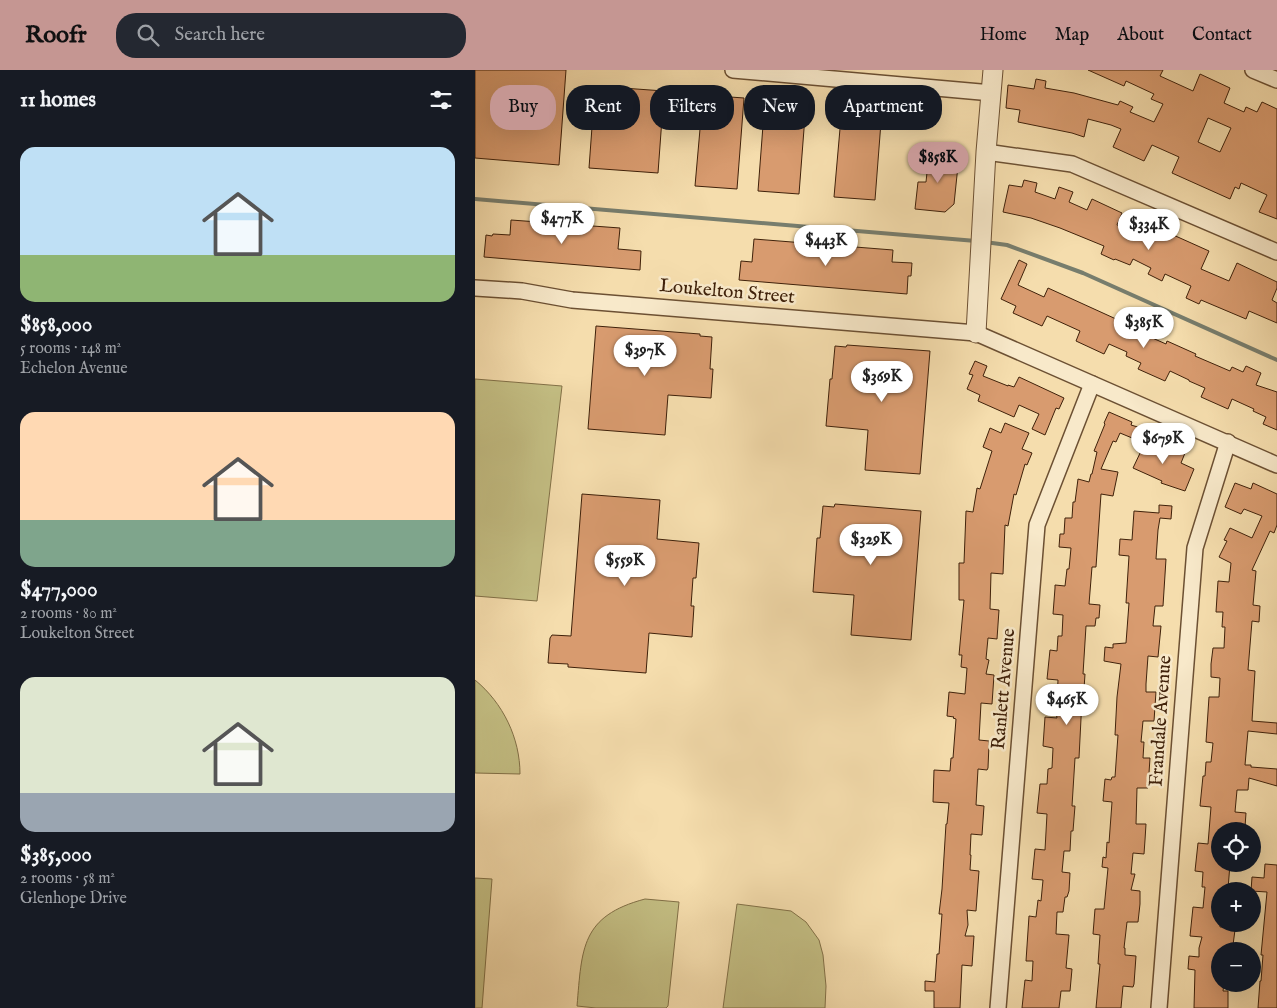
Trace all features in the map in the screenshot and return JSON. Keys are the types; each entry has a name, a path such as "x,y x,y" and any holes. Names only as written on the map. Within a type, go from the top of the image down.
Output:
{"street":[{"path":"733,70 992,93"},
{"path":"976,333 986,152 993,70"},
{"path":"1253,70 1277,80"},
{"path":"986,152 1072,164 1277,252"},
{"name":"Loukelton Street","path":"475,288 521,291 572,300 976,333 1277,464"},
{"name":"Ranlett Avenue","path":"998,1008 1037,525 1092,384"},
{"name":"Frandale Avenue","path":"1159,1008 1195,548 1228,442"}],"shaded area":[{"path":"475,379 562,386 537,601 475,596"},
{"path":"475,680 494,699 508,722 517,747 520,774 475,773"},
{"path":"475,878 492,879 482,1008 475,1008"},
{"path":"645,899 679,902 668,1006 666,1008 596,1008 577,1006 581,967 589,937 597,925 608,915 624,906"},
{"path":"737,904 791,911 806,922 819,940 823,955 826,986 825,1008 723,1008"}],"building":[{"path":"475,70 566,70 559,165 475,158"},
{"path":"1088,70 1163,70 1160,76 1193,91 1200,74 1230,88 1224,103 1244,112 1246,107 1257,112 1262,102 1277,109 1277,219 1259,212 1267,195 1241,183 1239,189 1235,187 1230,199 1172,173 1179,157 1152,145 1144,161 1113,147 1121,129 1088,119 1084,137 1018,122 1020,110 1006,108 1008,85 1034,89 1036,79 1046,81 1045,88 1074,93 1118,105 1120,101 1133,107 1130,112 1154,122 1163,104 1151,99 1154,94 1126,81 1124,86","holes":["1208,118 1231,128 1220,152 1198,142"]},
{"path":"640,89 650,90 650,130 661,130 658,173 589,168 592,130 640,130"},
{"path":"734,97 744,98 737,189 695,186 700,130 734,130"},
{"path":"763,130 804,130 799,194 758,191"},
{"path":"840,130 880,130 875,200 834,197"},
{"path":"929,153 959,156 954,204 945,212 915,209 918,182 926,182"},
{"path":"1024,180 1037,183 1035,192 1055,199 1059,187 1073,192 1069,202 1087,210 1092,199 1122,213 1117,225 1146,237 1151,225 1209,251 1201,269 1229,281 1237,263 1277,282 1277,288 1272,300 1277,303 1277,323 1249,311 1246,319 1201,300 1199,304 1186,298 1191,286 1165,274 1162,281 1148,274 1151,268 1133,259 1130,265 1114,260 1101,254 1104,246 1060,228 1031,218 1003,212 1009,185 1022,187"},
{"path":"511,220 620,228 618,249 641,251 640,270 484,257 486,235 510,235"},
{"path":"754,239 893,250 892,262 912,263 911,276 908,276 907,294 739,280 741,261 752,262"},
{"path":"1019,260 1027,264 1018,285 1044,297 1048,288 1127,324 1133,327 1132,329 1166,344 1167,341 1196,354 1195,356 1230,371 1232,367 1243,372 1246,366 1261,373 1256,385 1277,392 1277,430 1263,424 1266,417 1232,399 1228,409 1201,397 1205,388 1170,371 1165,381 1138,369 1141,363 1126,356 1127,352 1109,344 1104,354 1076,341 1080,331 1047,316 1042,326 1013,313 1016,306 1001,299"},
{"path":"596,326 700,334 700,336 712,337 710,369 713,369 711,398 668,395 665,435 588,429"},
{"path":"847,345 930,351 920,474 865,470 868,430 826,426 835,346 846,347"},
{"path":"975,361 987,366 983,376 1014,387 1019,377 1064,398 1059,409 1056,408 1045,435 1032,429 1039,414 1019,405 1014,417 978,401 980,395 967,389 973,375 969,374"},
{"path":"1109,412 1132,422 1131,425 1141,428 1137,440 1120,433 1116,442 1113,441 1101,469 1118,472 1113,496 1101,494 1096,567 1092,567 1089,604 1100,605 1099,618 1096,618 1095,626 1086,626 1083,674 1085,674 1084,689 1090,689 1089,699 1082,699 1079,758 1075,758 1072,806 1075,806 1073,831 1071,831 1070,851 1064,851 1062,872 1070,873 1069,891 1067,897 1065,897 1063,912 1057,912 1056,934 1069,935 1066,968 1072,969 1070,991 1061,991 1059,1008 1022,1008 1025,980 1032,981 1033,961 1026,961 1029,916 1036,917 1038,900 1041,901 1043,880 1032,879 1035,849 1045,850 1047,814 1037,813 1040,784 1047,784 1048,769 1052,768 1053,748 1043,746 1045,717 1057,718 1055,706 1058,680 1047,679 1050,650 1057,651 1058,636 1062,636 1063,615 1053,614 1055,585 1065,586 1071,548 1059,547 1060,534 1064,534 1065,518 1072,518 1078,479 1089,482 1097,452 1094,451"},
{"path":"1005,423 1029,433 1022,449 1032,453 1027,465 1025,464 1016,495 1014,494 1008,526 1005,525 1003,574 991,573 990,609 999,610 997,639 988,638 986,659 989,660 986,674 994,675 992,704 981,703 979,740 989,741 988,768 987,770 978,769 976,805 984,806 982,835 971,834 970,870 979,871 976,911 967,910 968,925 965,936 974,936 972,966 962,965 960,1008 934,1008 934,991 925,991 925,981 935,982 937,954 939,954 942,914 939,914 949,803 933,802 934,770 950,771 956,719 947,716 949,692 965,694 967,668 961,667 962,655 959,655 964,600 959,600 959,563 964,563 966,511 973,512 977,488 980,489 992,451 983,447 990,428 1001,433"},
{"path":"1143,434 1155,439 1151,449 1171,451 1173,447 1185,453 1181,463 1194,469 1185,491 1161,483 1162,481 1133,468 1142,449 1147,449 1138,445"},
{"path":"1235,483 1251,489 1253,483 1277,494 1277,525 1274,533 1270,531 1252,570 1256,571 1253,605 1260,606 1259,622 1252,621 1248,670 1255,671 1252,721 1277,723 1277,734 1248,731 1245,765 1277,769 1277,786 1249,778 1248,790 1237,790 1235,812 1246,813 1245,822 1211,822 1211,872 1229,872 1229,882 1211,882 1211,932 1235,932 1233,942 1211,942 1211,992 1228,992 1228,1008 1194,1008 1195,970 1188,969 1189,956 1199,957 1202,937 1190,936 1193,907 1203,908 1205,887 1202,887 1203,872 1195,871 1198,843 1208,844 1211,807 1200,806 1203,776 1205,776 1206,762 1211,762 1213,743 1206,742 1209,697 1219,697 1220,678 1211,677 1211,664 1213,648 1224,648 1225,627 1222,627 1223,612 1216,612 1218,581 1229,582 1231,563 1219,557 1227,541 1224,540 1230,528 1252,538 1262,516 1244,509 1241,514 1225,507"},
{"path":"582,494 660,500 657,539 699,543 696,578 693,578 691,606 694,606 692,637 649,633 646,673 568,667 568,664 548,663 550,638 552,635 571,636"},
{"path":"835,504 921,511 911,640 851,635 854,595 813,592 817,538 820,538 823,506 834,507"},
{"path":"1159,505 1172,506 1171,519 1160,518 1158,530 1156,559 1166,559 1163,606 1155,606 1153,626 1161,626 1158,657 1148,656 1146,684 1146,692 1156,692 1154,721 1143,721 1141,742 1144,742 1143,758 1150,758 1148,788 1137,788 1136,824 1146,824 1144,854 1133,853 1131,874 1135,874 1131,890 1140,891 1140,904 1138,922 1127,922 1124,948 1125,955 1136,956 1134,984 1133,987 1123,986 1121,1008 1096,1008 1100,964 1098,964 1100,935 1093,934 1095,909 1104,909 1108,868 1102,867 1103,857 1106,858 1107,842 1109,843 1112,802 1103,801 1105,779 1111,780 1112,777 1115,777 1118,735 1115,735 1117,697 1121,664 1104,661 1105,647 1113,648 1113,644 1126,643 1129,603 1126,603 1129,556 1119,555 1120,539 1132,540 1134,511 1159,513"},
{"path":"1265,864 1277,865 1277,1008 1258,1008 1259,992 1261,992 1263,955 1261,955 1267,892 1261,892 1261,882 1252,882 1252,877 1264,878"}],"waterway":[{"path":"475,199 976,241"},
{"path":"985,242 1007,245 1083,273 1277,360"}]}
